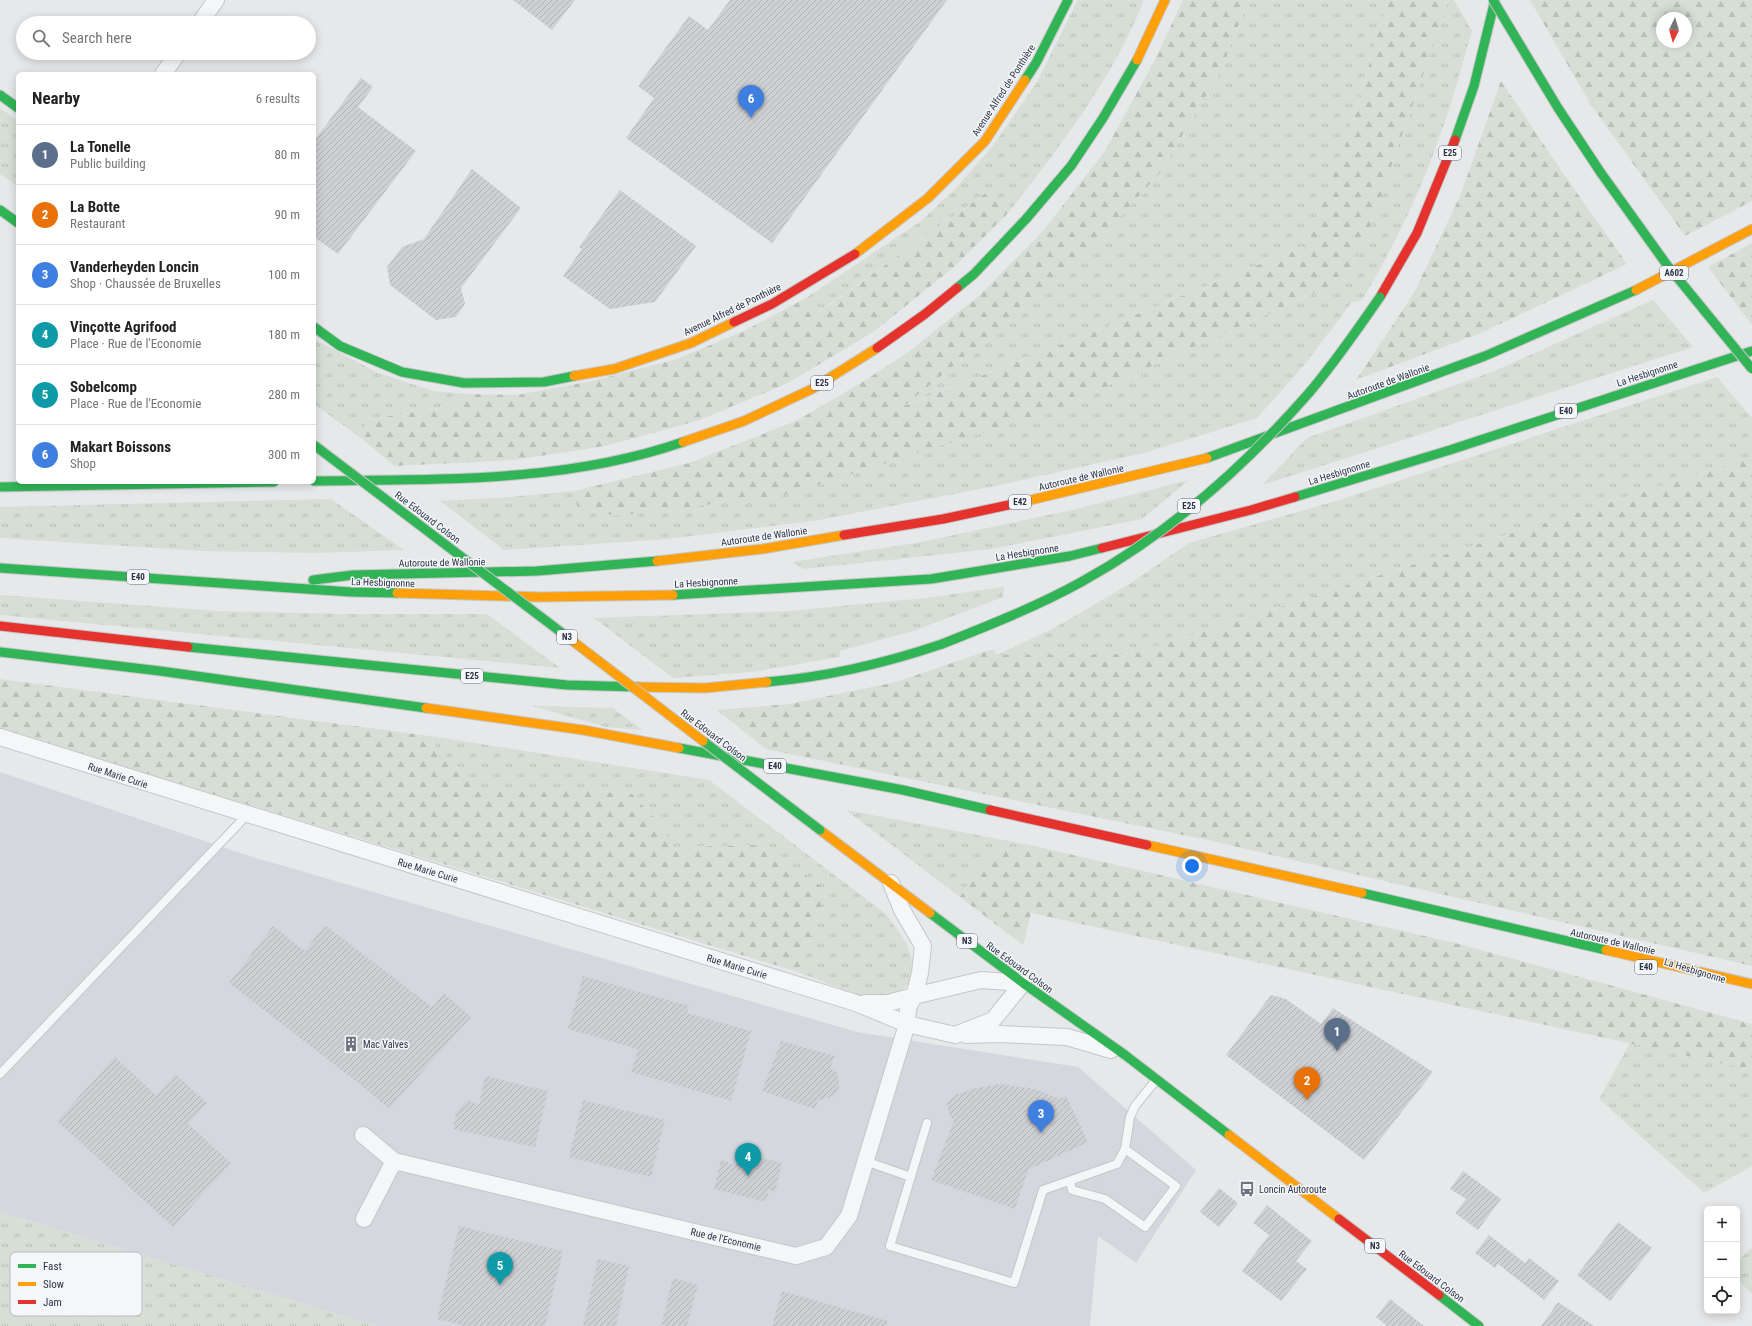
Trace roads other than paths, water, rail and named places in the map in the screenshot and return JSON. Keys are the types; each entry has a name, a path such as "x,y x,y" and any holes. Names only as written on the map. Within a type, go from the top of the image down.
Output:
{"main road":[{"name":"Avenue Alfred de Ponthière","path":"316,328 340,346 402,372 464,383 544,382 614,369 691,343 772,304 863,249 928,198 985,141 1036,63 1068,0"},
{"name":"E25","path":"316,481 475,479 574,469 663,449 744,421 812,389 873,351 925,314 974,274 1026,219 1071,166 1103,118 1136,63 1166,0"},
{"name":"E25","path":"0,626 230,652 567,685 705,688 802,679 903,657 942,644 1014,615 1084,580 1149,539 1217,484 1263,442 1313,387 1380,297 1417,233 1445,167 1474,86 1494,0"},
{"name":"A602","path":"1494,0 1516,40 1601,174 1667,266 1752,369"},
{"path":"0,94 16,106"},
{"path":"0,210 16,222"},
{"name":"Autoroute de Wallonie","path":"276,586 353,575 537,571 666,560 747,550 943,519 1077,490 1205,459 1485,356 1628,294 1752,229"},
{"name":"La Hesbignonne","path":"276,586 351,592 547,597 681,595 931,579 1070,556 1251,510 1450,450 1681,373 1752,351"},
{"name":"Rue Edouard Colson","path":"316,447 890,883 1023,983 1125,1055 1479,1326"},
{"path":"0,487 164,484"},
{"name":"E40","path":"0,568 276,586"},
{"name":"E40","path":"0,652 160,671 591,732 903,790 1406,903 1539,935"},
{"name":"Autoroute de Wallonie","path":"1539,935 1752,984"},
{"name":"La Hesbignonne","path":"1539,935 1684,978"}],"street":[{"path":"205,16 216,0"},
{"path":"164,72 173,60"},
{"name":"Rue Marie Curie","path":"0,737 856,1003"},
{"name":"Rue de l'Economie","path":"363,1135 394,1161 796,1256 826,1247 848,1216 907,1024 908,1008 914,996 920,973 923,946 902,910 890,883"},
{"path":"856,1003 888,1004 914,996 981,980 1023,983"},
{"path":"954,1035 993,1020 1023,983"},
{"path":"856,1003 907,1024 954,1035 1000,1034 1067,1037 1125,1055"},
{"path":"364,1219 394,1161"}],"lane":[{"path":"0,1074 247,815"},
{"path":"927,1123 890,1246 1014,1282 1043,1190 1117,1164 1125,1149 1130,1117 1135,1106 1156,1079"},
{"path":"1070,1181 1072,1190 1104,1199 1145,1227 1176,1186 1125,1149"},
{"path":"865,1161 911,1177"}],"place":[{"name":"Makart Boissons","path":"751,118"},
{"name":"Mac Valves","path":"351,1044"},
{"name":"La Tonelle","path":"1337,1051"},
{"name":"La Botte","path":"1307,1100"},
{"name":"Vanderheyden Loncin","path":"1041,1133"},
{"name":"Vinçotte Agrifood","path":"748,1176"},
{"name":"Loncin Autoroute","path":"1247,1189"},
{"name":"Sobelcomp","path":"500,1285"}]}
